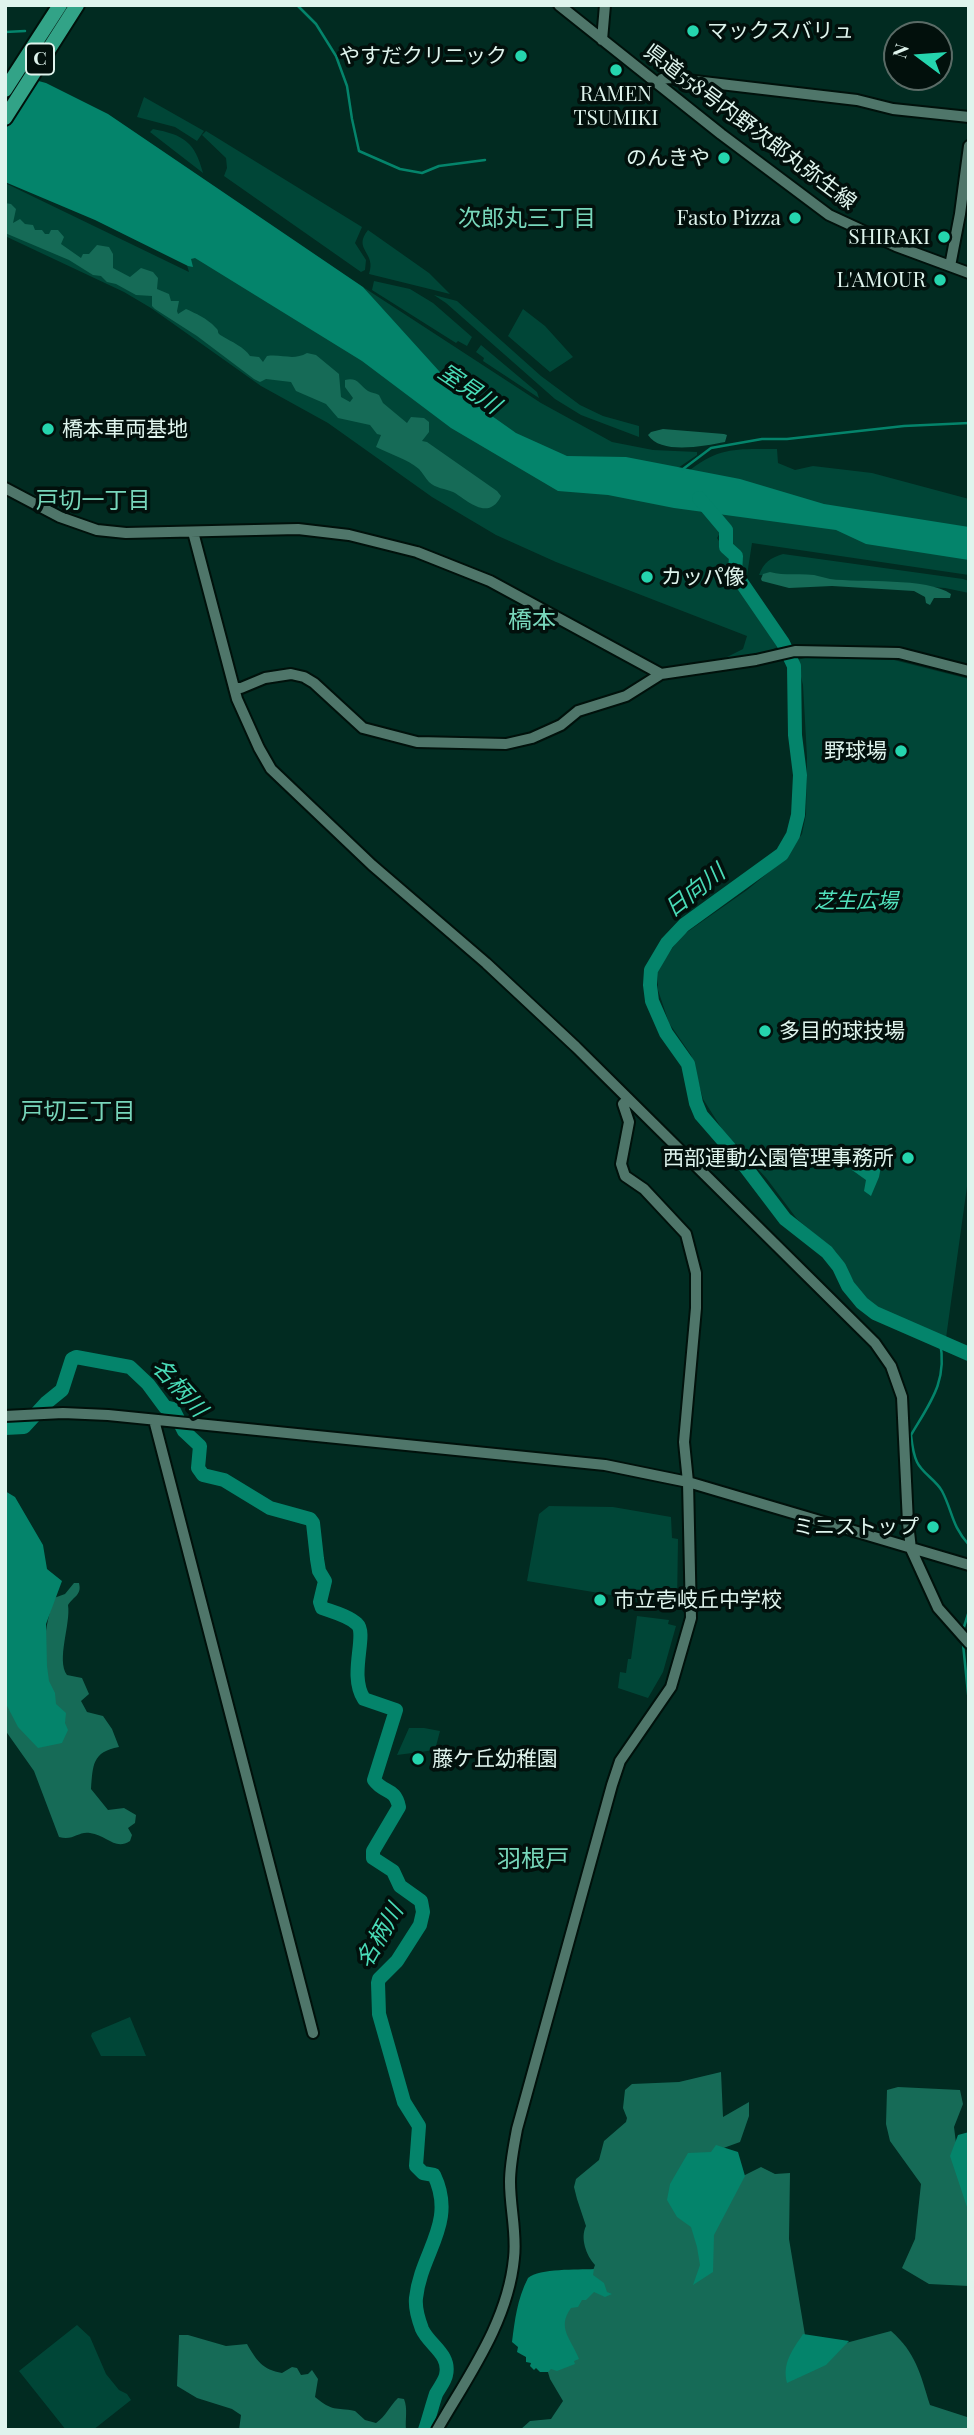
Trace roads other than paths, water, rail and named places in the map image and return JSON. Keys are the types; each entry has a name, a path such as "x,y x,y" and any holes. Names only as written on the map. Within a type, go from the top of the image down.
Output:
{"highway":[{"path":"5,82 58,5"},
{"name":"C","path":"5,90 58,5"},
{"path":"5,116 76,5"},
{"name":"C","path":"5,116 76,5"}],"street":[{"name":"県道558号内野次郎丸弥生線","path":"559,5 829,215 876,238 969,273"},
{"path":"602,40 606,5"},
{"path":"658,83 669,78 858,100 893,109 969,117"},
{"path":"950,266 969,146"},
{"path":"5,488 60,517 97,530 126,533 298,529 349,535 417,552 490,582 661,674"},
{"path":"193,532 234,688 258,748 279,777 372,865 491,967 875,1343 891,1366 902,1397 911,1549 931,1596 950,1624 969,1643"},
{"path":"234,688 241,688 265,678 291,674 314,683 363,728 417,742 506,744 532,738 561,725 578,711 626,695 661,674 795,651 899,653 969,671"},
{"path":"437,2430 485,2348 510,2280 516,2241 510,2184 514,2146 600,1819 620,1761 671,1687 691,1619 688,1482 684,1442 694,1331 696,1273 686,1234 644,1189 625,1176 621,1164 629,1122 623,1104 628,1099"},
{"path":"5,1416 108,1415 592,1463 688,1482 969,1565"},
{"path":"154,1420 313,2033"}],"waterway":[{"path":"297,5 316,24 336,56 347,86 359,151 400,169 422,173 439,166 485,160"},
{"path":"5,32 25,31"},
{"path":"683,469 711,448 762,439 969,423"},
{"name":"日向川","path":"699,498 726,530 726,547 736,556 735,573 783,643 794,666 795,735 800,775 798,815 793,835 782,854 684,925 667,943 651,970 652,1001 666,1033 688,1064 701,1115 741,1161 785,1219 827,1252 839,1267 848,1286 862,1303 875,1313 969,1354"},
{"path":"940,1342 942,1356 939,1381 911,1435 912,1445 917,1462 942,1491 955,1525 969,1545"},
{"name":"名柄川","path":"5,1428 24,1427 62,1390 72,1359 76,1357 130,1367 148,1384 165,1407 173,1409 184,1431 200,1446 198,1468 203,1475 224,1480 270,1508 310,1519 313,1523 319,1571 325,1581 320,1602 322,1608 350,1619 360,1629 358,1679 364,1699 396,1710 374,1780 395,1796 399,1807 373,1851 373,1858 393,1871 400,1886 421,1901 423,1912 420,1925 397,1961 379,1979 379,2014 404,2102 419,2126 416,2166 423,2173 434,2175 442,2208 436,2237 419,2281 416,2302 422,2329 442,2355 447,2368 425,2430"},
{"path":"963,1630 969,1611"},
{"path":"963,1644 969,1703"}],"place":[{"name":"マックスバリュ","path":"693,31"},
{"name":"やすだクリニック","path":"521,56"},
{"name":"RAMEN TSUMIKI","path":"616,70"},
{"name":"のんきや","path":"724,158"},
{"name":"Fasto Pizza","path":"795,218"},
{"name":"SHIRAKI","path":"944,237"},
{"name":"L'AMOUR","path":"940,280"},
{"name":"橋本車両基地","path":"48,429"},
{"name":"カッパ像","path":"647,577"},
{"name":"野球場","path":"901,751"},
{"name":"多目的球技場","path":"765,1031"},
{"name":"西部運動公園管理事務所","path":"908,1158"},
{"name":"ミニストップ","path":"933,1527"},
{"name":"市立壱岐丘中学校","path":"600,1600"},
{"name":"藤ケ丘幼稚園","path":"418,1759"}],"district":[{"name":"次郎丸三丁目","path":"527,219"},
{"name":"戸切一丁目","path":"93,501"},
{"name":"橋本","path":"532,621"},
{"name":"戸切三丁目","path":"78,1112"},
{"name":"羽根戸","path":"533,1860"}],"water label":[{"name":"室見川","path":"469,389"}],"park label":[{"name":"芝生広場","path":"856,901"}]}
